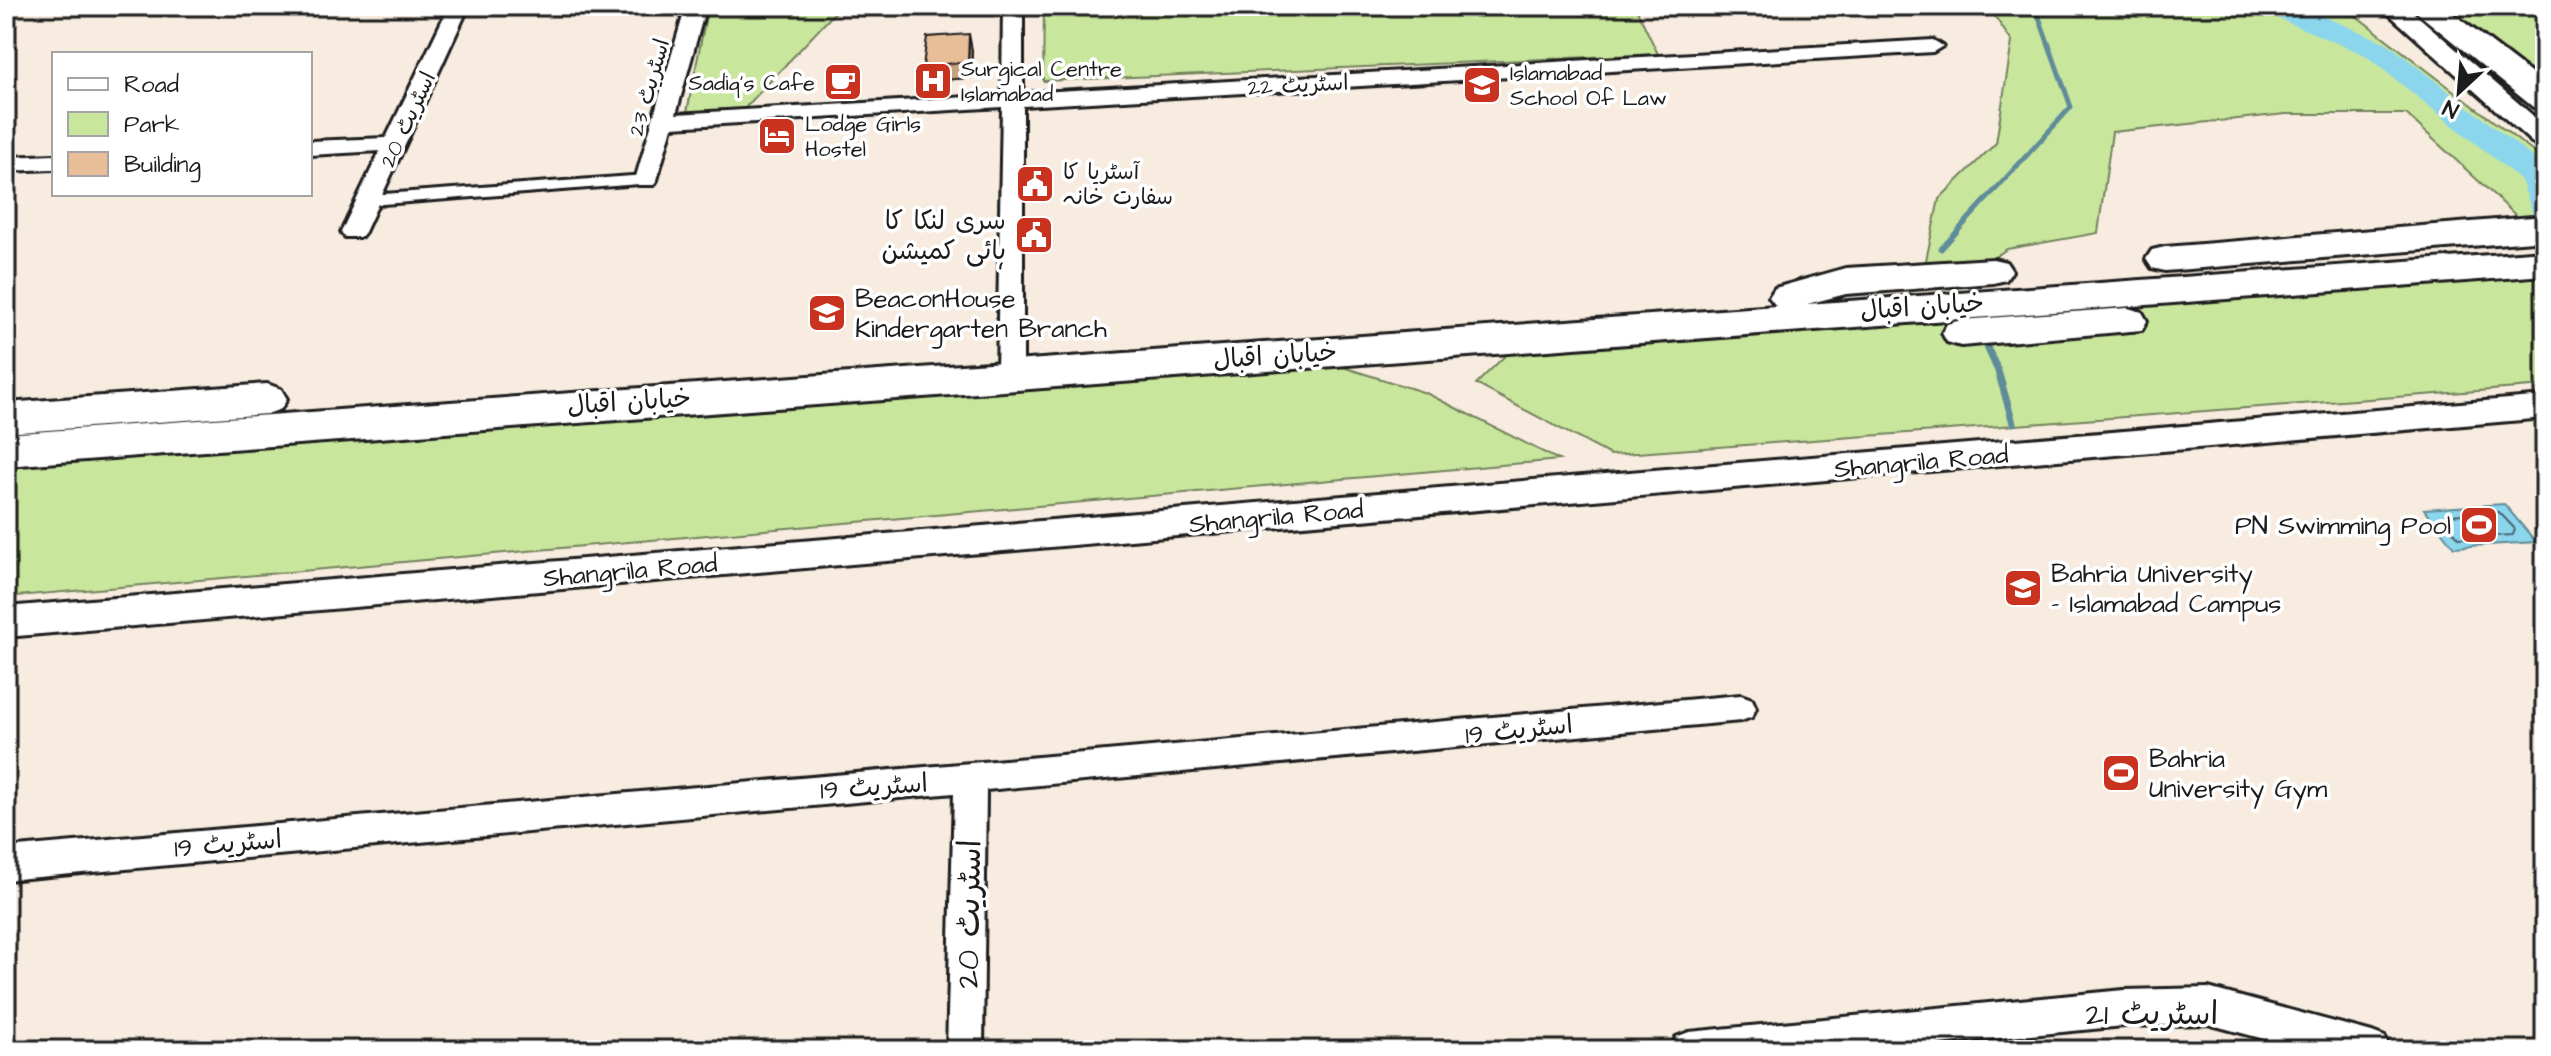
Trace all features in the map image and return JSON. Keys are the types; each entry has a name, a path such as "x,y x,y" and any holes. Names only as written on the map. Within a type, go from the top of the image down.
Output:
{"main road":[{"path":"2424,6 2545,100"},
{"path":"1774,310 1822,285 1874,278 2049,268 2545,228"},
{"name":"خیابان اقبال","path":"1774,310 2545,244"},
{"name":"خیابان اقبال","path":"6,418 2545,263"},
{"path":"1774,310 1819,333 1882,337 2042,329 2545,285"},
{"name":"خیابان اقبال","path":"6,450 1009,359"}],"street":[{"name":"اسٹریٹ 20","path":"353,232 459,6"},
{"name":"اسٹریٹ 23","path":"646,180 696,6"},
{"path":"1009,359 1013,6"},
{"path":"2392,6 2545,140"},
{"name":"اسٹریٹ 22","path":"663,121 1933,46"},
{"path":"312,148 395,144"},
{"path":"6,164 52,162"},
{"path":"370,200 646,180"},
{"name":"Shangrila Road","path":"6,622 2545,407"},
{"name":"اسٹریٹ 19","path":"6,864 1741,708"},
{"name":"اسٹریٹ 20","path":"965,1050 970,778"},
{"name":"اسٹریٹ 21","path":"1689,1050 1849,1042 2124,1008 2208,1006 2372,1050"}],"green space":[{"path":"708,6 841,6 745,108 687,112"},
{"path":"1044,6 1635,6 1658,54 1043,81"},
{"path":"1988,6 2316,6 2355,15 2545,161 2545,219 2523,222 2406,114 2286,114 2112,132 2098,233 2007,249 1990,260 1925,265 1939,199 1996,143 2012,42"},
{"path":"2439,6 2533,6 2545,15 2545,89 2467,23"},
{"path":"2545,269 2545,386 1610,455 1476,384 1511,350"},
{"path":"1333,364 1426,393 1559,460 6,597 6,466"}],"water":[{"name":"PN Swimming Pool","path":"2504,504 2536,542 2454,547 2424,509"}],"building":[{"path":"969,34 968,62 923,66 927,37"}],"waterway":[{"path":"1941,249 2071,107 2035,6"},
{"path":"2273,6 2376,49 2536,176 2545,206"},
{"path":"1973,316 1998,371 2013,423"}],"place":[{"name":"Surgical Centre Islamabad","path":"933,81"},
{"name":"Sadiq's Cafe","path":"843,82"},
{"name":"Islamabad School Of Law","path":"1482,85"},
{"name":"Lodge Girls Hostel","path":"777,136"},
{"name":"آسٹریا کا سفارت خانہ","path":"1035,184"},
{"name":"سری لنکا کا ہائی کمیشن","path":"1034,235"},
{"name":"BeaconHouse Kindergarten Branch","path":"827,313"},
{"name":"PN Swimming Pool","path":"2479,525"},
{"name":"Bahria University - Islamabad Campus","path":"2023,588"},
{"name":"Bahria University Gym","path":"2121,773"}]}
